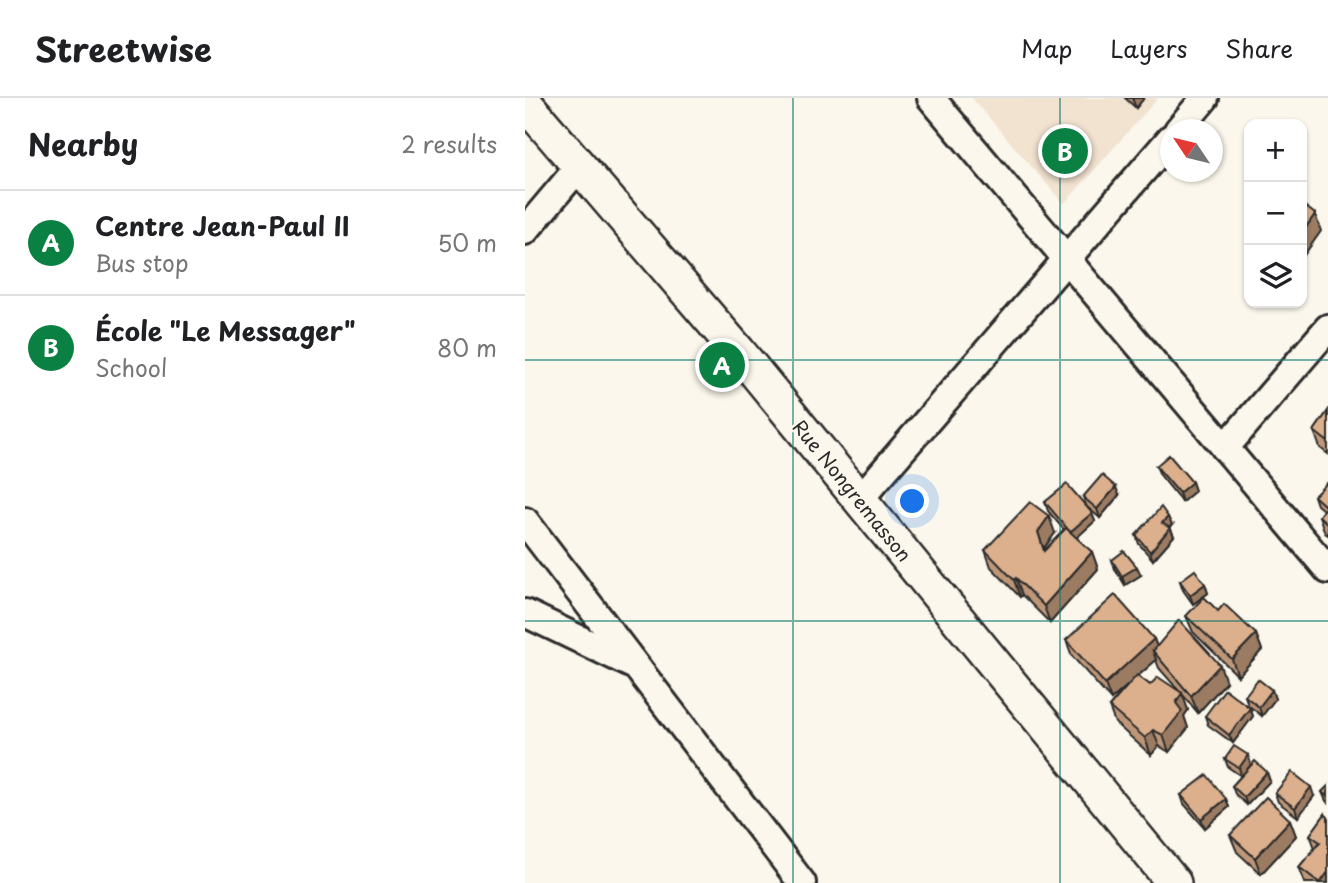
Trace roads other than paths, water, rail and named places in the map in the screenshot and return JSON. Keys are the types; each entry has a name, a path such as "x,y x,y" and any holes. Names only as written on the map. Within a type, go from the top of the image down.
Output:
{"street":[{"path":"931,98 1328,570"},
{"path":"1187,119 1205,98"},
{"name":"Rue Nongremasson","path":"525,103 578,168 738,351 1174,883"},
{"path":"859,500 1160,151"},
{"path":"525,231 578,168"},
{"path":"1225,447 1328,328"},
{"path":"525,521 802,883"},
{"path":"525,613 637,667"}],"place":[{"name":"École \"Le Messager\"","path":"1065,151"},
{"name":"Centre Jean-Paul II","path":"722,365"}]}
